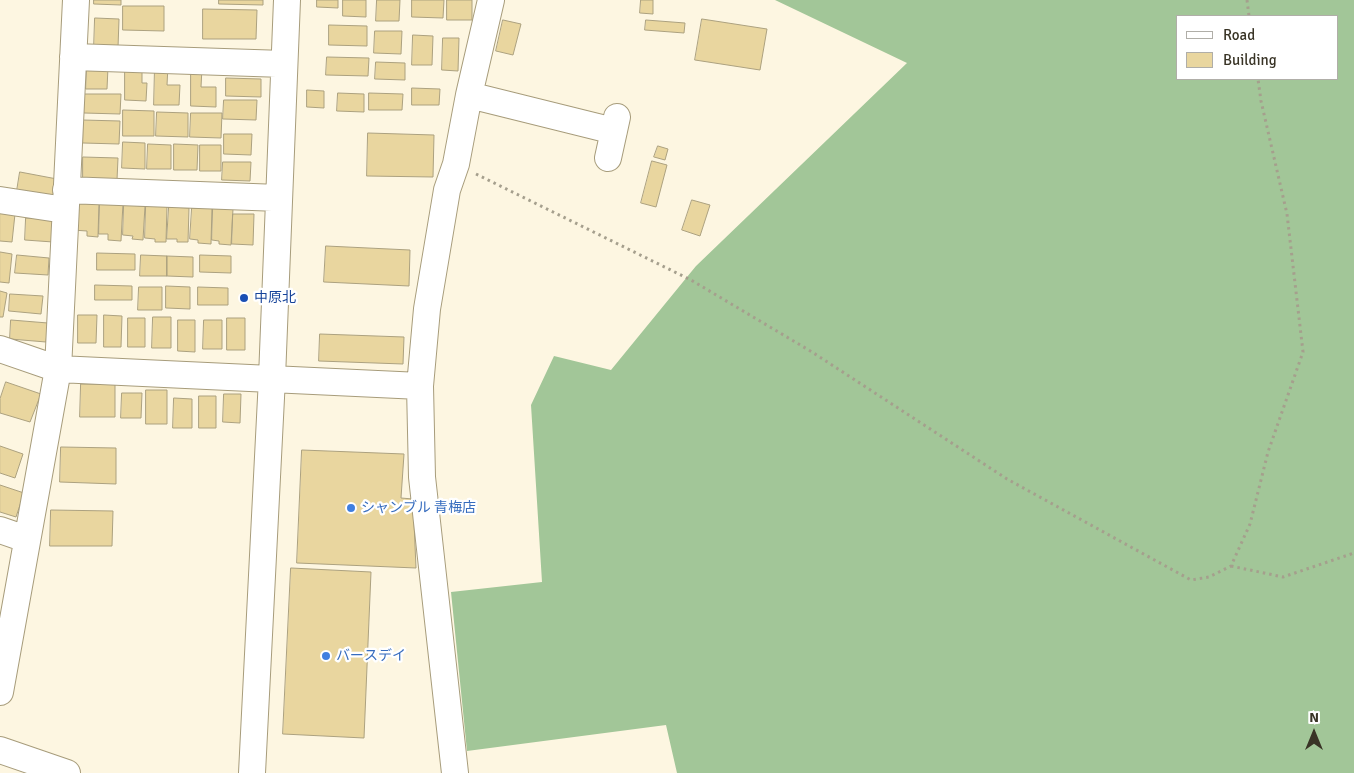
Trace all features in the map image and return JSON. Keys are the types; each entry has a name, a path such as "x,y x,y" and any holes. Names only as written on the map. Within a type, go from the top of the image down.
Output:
{"street":[{"path":"0,692 58,369 76,0"},
{"path":"252,773 272,378 287,0"},
{"path":"455,773 422,477 420,386 426,309 447,190 456,164 469,95 491,0"},
{"path":"73,57 284,64"},
{"path":"469,95 615,124 608,158"},
{"path":"0,200 279,198"},
{"path":"0,349 58,369 420,386"},
{"path":"0,530 26,539"},
{"path":"0,750 67,773"}],"path":[{"path":"1246,0 1249,15"},
{"path":"1231,566 1250,524 1268,452 1303,352 1287,214 1258,80"},
{"path":"456,164 691,280 812,352 1007,479 1191,580 1209,577 1231,566 1283,577 1354,553"}],"green space":[{"path":"775,0 1354,0 1354,773 677,773 666,725 467,751 451,592 542,582 531,405 554,356 611,370 696,266 907,63"}],"building":[{"path":"94,0 121,0 121,5 94,4"},
{"path":"219,0 263,0 263,5 219,4"},
{"path":"317,0 338,0 338,8 317,7"},
{"path":"343,0 366,0 366,17 343,16"},
{"path":"377,0 400,0 399,21 376,21"},
{"path":"412,0 444,0 443,18 412,17"},
{"path":"447,0 472,0 472,20 447,20"},
{"path":"641,0 653,0 653,14 640,13"},
{"path":"123,6 164,6 164,31 123,30"},
{"path":"203,9 257,10 256,39 203,39"},
{"path":"95,18 119,19 118,48 94,48"},
{"path":"702,19 767,29 760,70 695,60"},
{"path":"503,20 521,24 513,55 496,51"},
{"path":"646,20 685,23 684,33 645,30"},
{"path":"329,25 367,26 367,46 329,45"},
{"path":"375,31 402,31 401,54 374,53"},
{"path":"413,35 433,36 432,65 412,65"},
{"path":"443,38 459,38 458,71 442,70"},
{"path":"327,57 369,58 368,76 326,75"},
{"path":"376,62 405,63 405,80 375,79"},
{"path":"125,66 142,67 142,83 147,83 146,101 125,100"},
{"path":"155,66 168,66 167,85 180,85 179,105 154,105"},
{"path":"87,67 108,67 107,89 86,89"},
{"path":"191,68 202,68 201,87 216,87 216,107 191,106"},
{"path":"226,78 261,79 261,97 226,96"},
{"path":"412,88 440,89 439,105 412,105"},
{"path":"307,90 324,91 324,108 307,107"},
{"path":"338,93 364,94 364,112 337,111"},
{"path":"369,93 403,94 402,110 369,110"},
{"path":"84,94 121,94 120,114 84,113"},
{"path":"224,100 257,100 256,120 223,119"},
{"path":"123,110 154,111 154,136 123,136"},
{"path":"157,112 188,113 188,137 156,136"},
{"path":"191,113 222,113 221,138 190,137"},
{"path":"83,120 120,121 119,144 83,143"},
{"path":"368,133 434,135 433,177 367,176"},
{"path":"224,134 252,134 251,155 224,154"},
{"path":"123,142 145,143 145,169 122,168"},
{"path":"148,144 171,145 171,169 147,169"},
{"path":"174,144 198,145 197,170 174,170"},
{"path":"200,145 221,145 221,171 200,171"},
{"path":"658,146 668,149 665,160 654,157"},
{"path":"83,157 118,158 117,180 83,180"},
{"path":"652,161 667,165 656,207 641,203"},
{"path":"223,162 251,162 250,181 222,180"},
{"path":"20,172 57,179 52,204 16,197"},
{"path":"692,200 710,205 700,236 682,230"},
{"path":"74,201 99,202 98,237 87,236 87,231 72,230"},
{"path":"100,201 123,203 121,241 108,240 108,234 99,234"},
{"path":"124,205 145,206 143,240 132,239 133,236 123,235"},
{"path":"146,206 167,206 166,242 155,242 155,239 145,238"},
{"path":"169,207 189,208 188,242 177,242 177,239 167,239"},
{"path":"192,208 212,208 211,244 198,243 198,240 190,239"},
{"path":"213,208 233,209 231,245 219,244 219,241 212,240"},
{"path":"0,212 15,214 12,242 0,241"},
{"path":"233,214 254,214 253,245 232,244"},
{"path":"26,218 54,219 53,242 25,240"},
{"path":"326,246 410,250 409,286 324,282"},
{"path":"0,252 12,254 9,283 0,282"},
{"path":"97,253 135,254 135,270 97,270"},
{"path":"17,255 49,258 48,275 15,273"},
{"path":"141,255 167,256 167,276 140,276"},
{"path":"200,255 231,256 231,273 200,272"},
{"path":"167,256 193,257 193,277 167,276"},
{"path":"95,285 132,286 132,300 95,300"},
{"path":"166,286 190,287 190,309 166,308"},
{"path":"139,287 162,287 162,310 138,310"},
{"path":"198,287 228,288 228,305 198,305"},
{"path":"0,291 7,293 3,317 0,317"},
{"path":"10,294 43,296 41,314 9,311"},
{"path":"78,315 97,315 96,343 78,343"},
{"path":"104,315 122,316 121,347 104,347"},
{"path":"153,317 171,317 171,348 152,348"},
{"path":"128,318 145,318 145,347 128,347"},
{"path":"227,318 245,318 245,350 227,350"},
{"path":"11,320 48,323 46,342 10,339"},
{"path":"178,320 195,320 195,352 178,351"},
{"path":"204,320 222,320 222,349 203,349"},
{"path":"320,334 404,337 403,364 319,361"},
{"path":"6,382 41,394 30,422 0,413 0,399"},
{"path":"81,384 115,384 115,417 80,417"},
{"path":"146,390 167,390 167,424 146,424"},
{"path":"122,393 142,393 141,418 121,418"},
{"path":"224,394 241,394 240,423 223,422"},
{"path":"199,396 216,396 216,428 199,428"},
{"path":"174,398 192,399 192,428 173,428"},
{"path":"0,446 23,454 15,478 0,473"},
{"path":"61,447 116,448 116,484 60,482"},
{"path":"302,450 404,454 401,498 413,499 416,568 297,563"},
{"path":"0,485 24,493 16,517 0,512"},
{"path":"51,510 113,511 112,546 50,546"},
{"path":"291,568 371,572 364,738 283,734"}],"place":[{"name":"中原北","path":"244,298"},
{"name":"シャンブル 青梅店","path":"351,508"},
{"name":"バースデイ","path":"326,656"}]}
